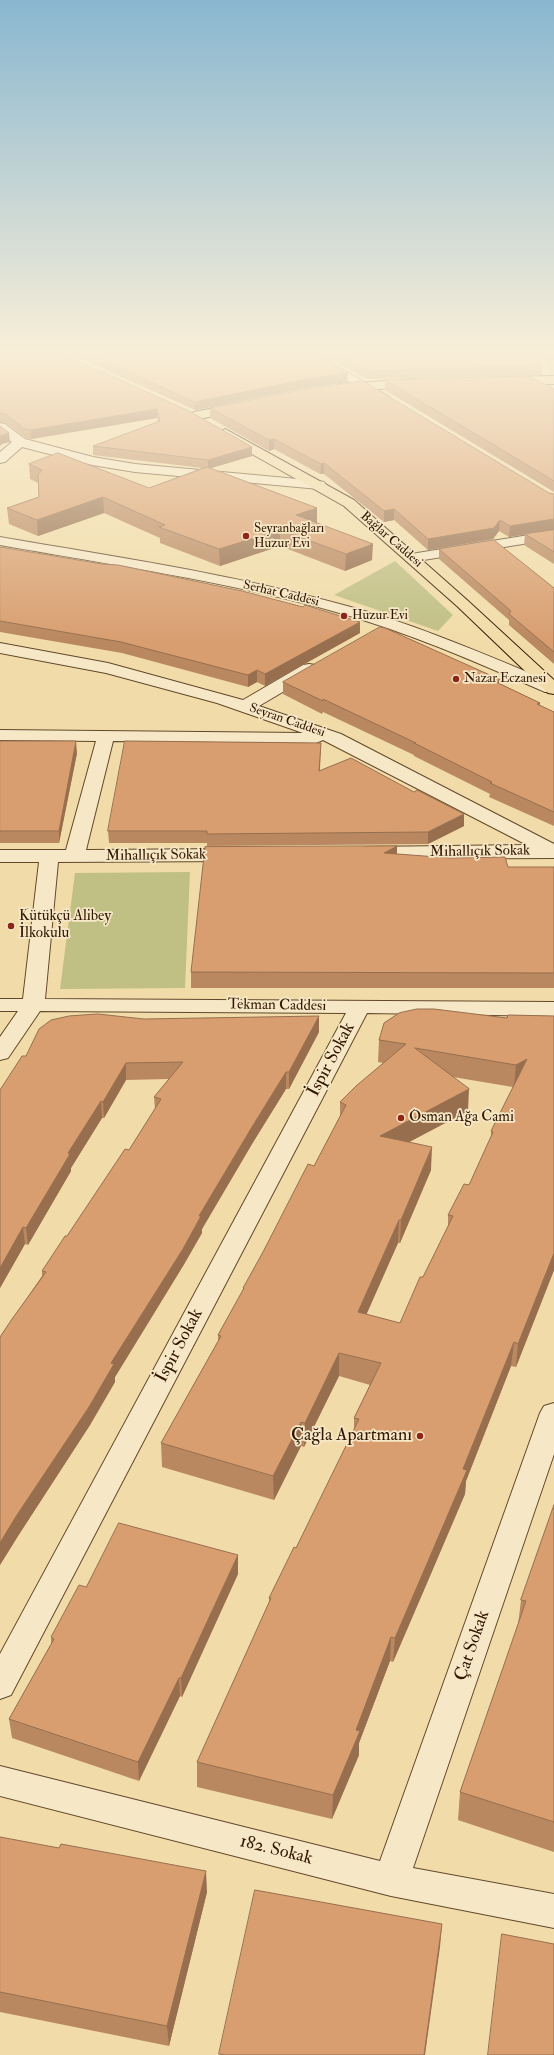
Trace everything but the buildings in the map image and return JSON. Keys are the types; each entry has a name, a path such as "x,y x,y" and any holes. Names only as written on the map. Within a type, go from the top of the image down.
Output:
{"main road":[{"name":"Bağlar Caddesi","path":"254,449 349,503 553,688"}],"street":[{"path":"0,459 12,449"},
{"path":"41,449 135,468 319,485"},
{"path":"411,558 554,535"},
{"name":"Serhat Caddesi","path":"0,541 218,579 291,595 391,624 460,649 553,688"},
{"path":"371,635 391,624"},
{"name":"Seyran Caddesi","path":"0,648 108,668 244,707 335,738 553,851"},
{"path":"244,707 324,661"},
{"path":"0,735 335,738"},
{"path":"74,857 106,736"},
{"name":"Mihallıçık Sokak","path":"353,853 553,851"},
{"name":"Mihallıçık Sokak","path":"0,856 74,857 257,854"},
{"path":"0,1054 33,1006 49,857"},
{"name":"Tekman Caddesi","path":"0,1005 187,1005 554,1009"},
{"name":"İspir Sokak","path":"0,1685 360,1007"},
{"name":"Çat Sokak","path":"391,1880 554,1413"},
{"name":"182. Sokak","path":"0,1781 391,1880 554,1911"}],"shaded area":[{"path":"395,561 453,615 438,631 334,595"},
{"path":"190,872 185,988 60,989 75,873"}],"place":[{"name":"Seyranbağları Huzur Evi","path":"246,536"},
{"name":"Huzur Evi","path":"344,616"},
{"name":"Nazar Eczanesi","path":"456,679"},
{"name":"Kütükçü Alibey İlkokulu","path":"11,926"},
{"name":"Osman Ağa Cami","path":"401,1118"},
{"name":"Çağla Apartmanı","path":"420,1436"}]}
